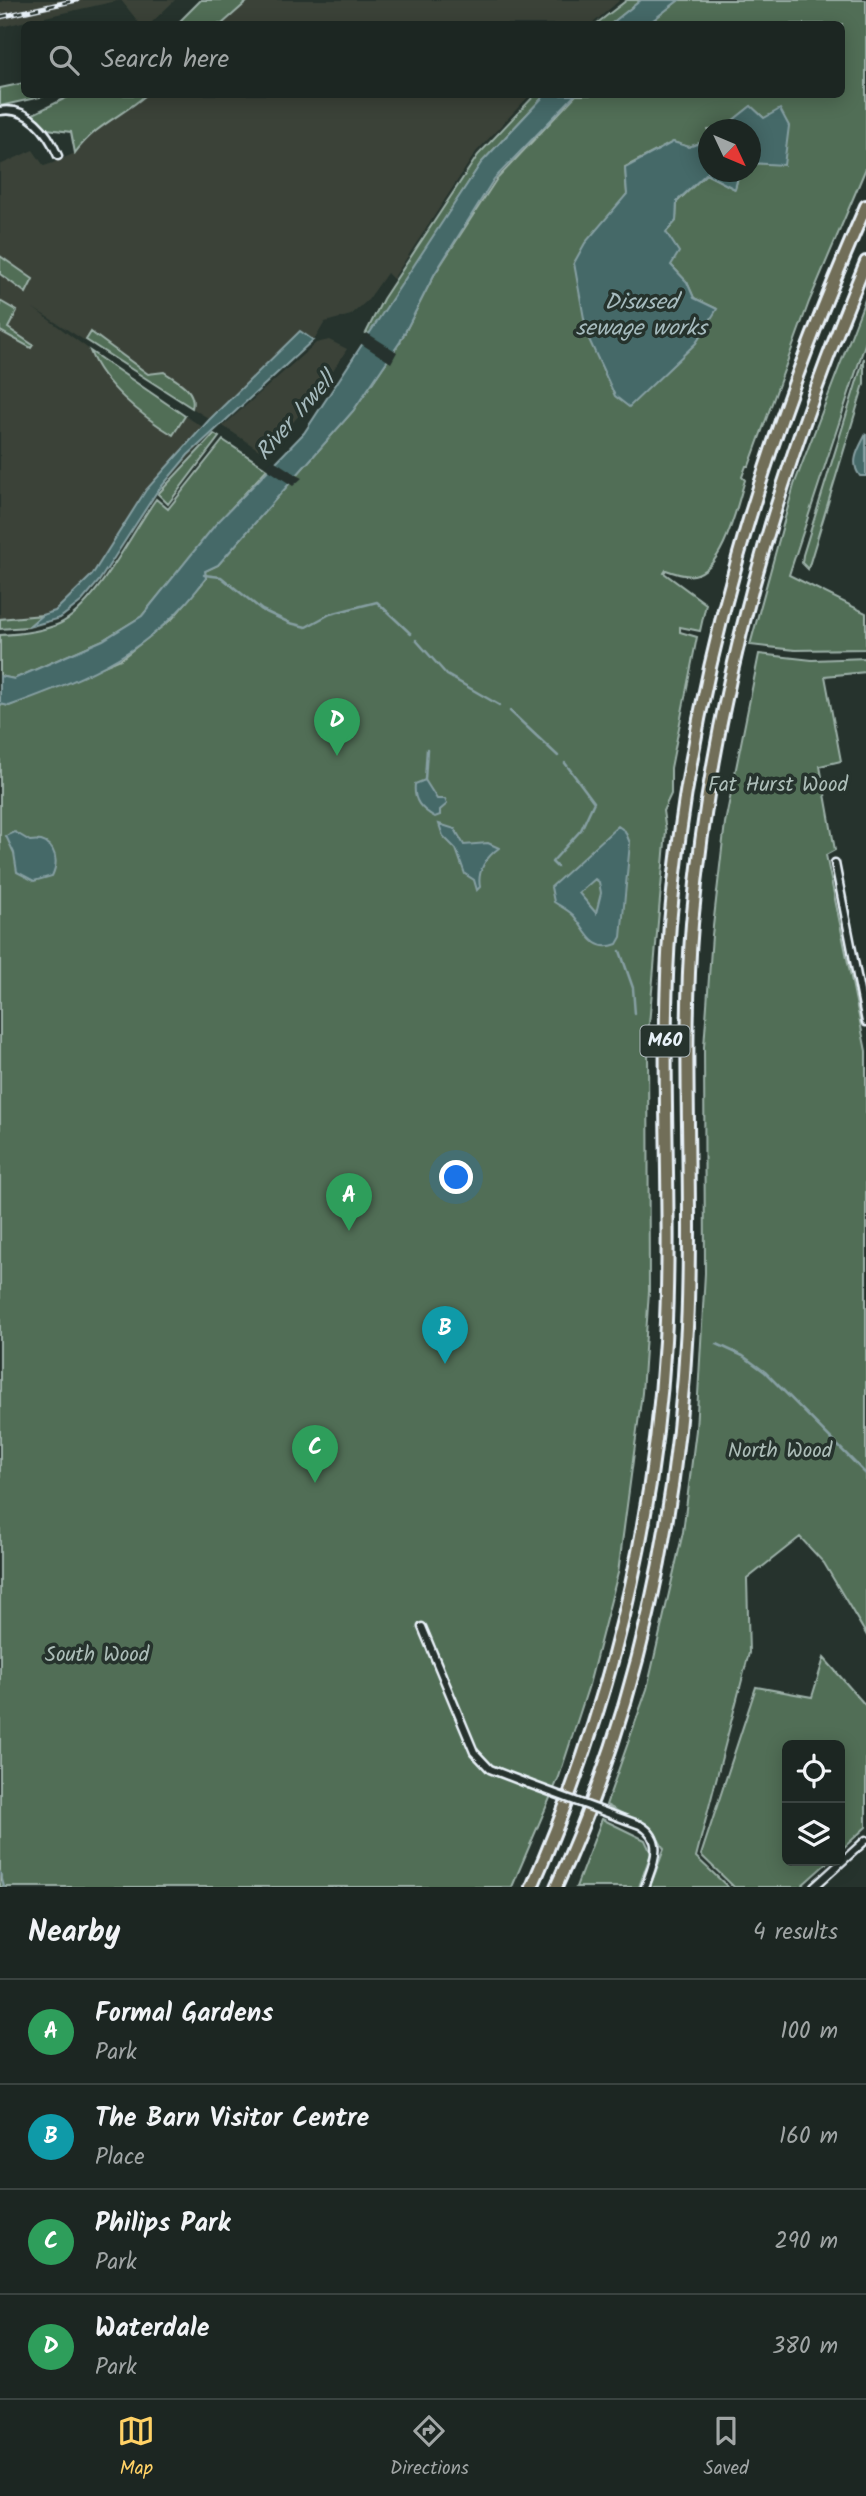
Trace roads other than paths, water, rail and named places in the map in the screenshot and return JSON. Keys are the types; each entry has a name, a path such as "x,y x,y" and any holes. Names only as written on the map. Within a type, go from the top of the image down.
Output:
{"highway":[{"name":"M60","path":"532,1887 579,1769 608,1681 632,1587 647,1503 665,1338 667,975 692,751 729,583 757,487 866,206"},
{"name":"M60","path":"556,1887 598,1784 632,1675 657,1573 674,1471 687,1326 685,1060 688,981 699,851 722,709 769,524 802,427 866,262"}],"street":[{"path":"0,111 12,109 29,117 58,156"},
{"path":"835,863 866,1022"},
{"path":"422,1627 474,1752 491,1769 649,1830 656,1842 655,1856 645,1887"},
{"path":"814,1887 866,1839"}],"water":[{"path":"641,0 679,0 652,21 615,21"},
{"path":"542,98 572,98 494,179 434,275 400,342 353,411 218,565 205,571 206,578 186,603 142,643 93,672 9,706 0,704 0,676 14,679 103,640 142,616 215,525 304,433 481,163"},
{"path":"751,106 764,118 780,109 789,126 784,165 761,164 761,119 735,119"},
{"name":"Disused sewage works","path":"673,142 689,147 698,144 698,181 677,201 676,221 666,232 679,252 671,265 687,282 694,298 717,309 696,343 629,407 615,396 587,335 574,263 585,243 627,194 625,168"},
{"name":"Disused sewage works","path":"721,182 737,182 735,189"},
{"path":"300,331 313,340 188,455 156,493 99,581 82,601 60,618 28,627 42,615 55,611 92,575 146,490 209,420"},
{"path":"866,434 866,476 860,476 855,460"},
{"path":"425,780 437,799 445,799 447,804 440,810 440,815 435,817 422,808 415,795 415,784"},
{"path":"439,824 455,829 464,845 488,843 499,848 484,865 477,890 474,880 465,874 456,849 443,836"},
{"path":"618,826 625,831 630,843 621,937 617,944 601,946 590,939 573,915 554,902 551,887","holes":["595,879 599,882 601,893 596,913 579,893"]},
{"path":"15,832 30,841 49,845 55,856 52,876 34,881 17,872 14,853 6,836"}],"waterway":[{"path":"204,575 221,577 262,610 290,623 306,627 330,614 377,602 411,634"},
{"path":"416,640 447,675 499,705"},
{"path":"510,711 558,756"},
{"path":"425,780 427,749"},
{"path":"557,867 552,862 581,830 594,802 565,763"},
{"path":"620,951 633,988 635,1014"},
{"path":"717,1344 743,1356 765,1372 866,1474"},
{"path":"0,1873 4,1887"}],"railway":[{"path":"0,17 77,0"}],"place":[{"name":"Waterdale","path":"337,756"},
{"name":"Formal Gardens","path":"349,1231"},
{"name":"The Barn Visitor Centre","path":"445,1364"},
{"name":"Philips Park","path":"315,1483"}],"water label":[{"name":"River Irwell","path":"296,417"}],"park label":[{"name":"Fat Hurst Wood","path":"778,785"},
{"name":"North Wood","path":"780,1451"},
{"name":"South Wood","path":"97,1655"}]}
